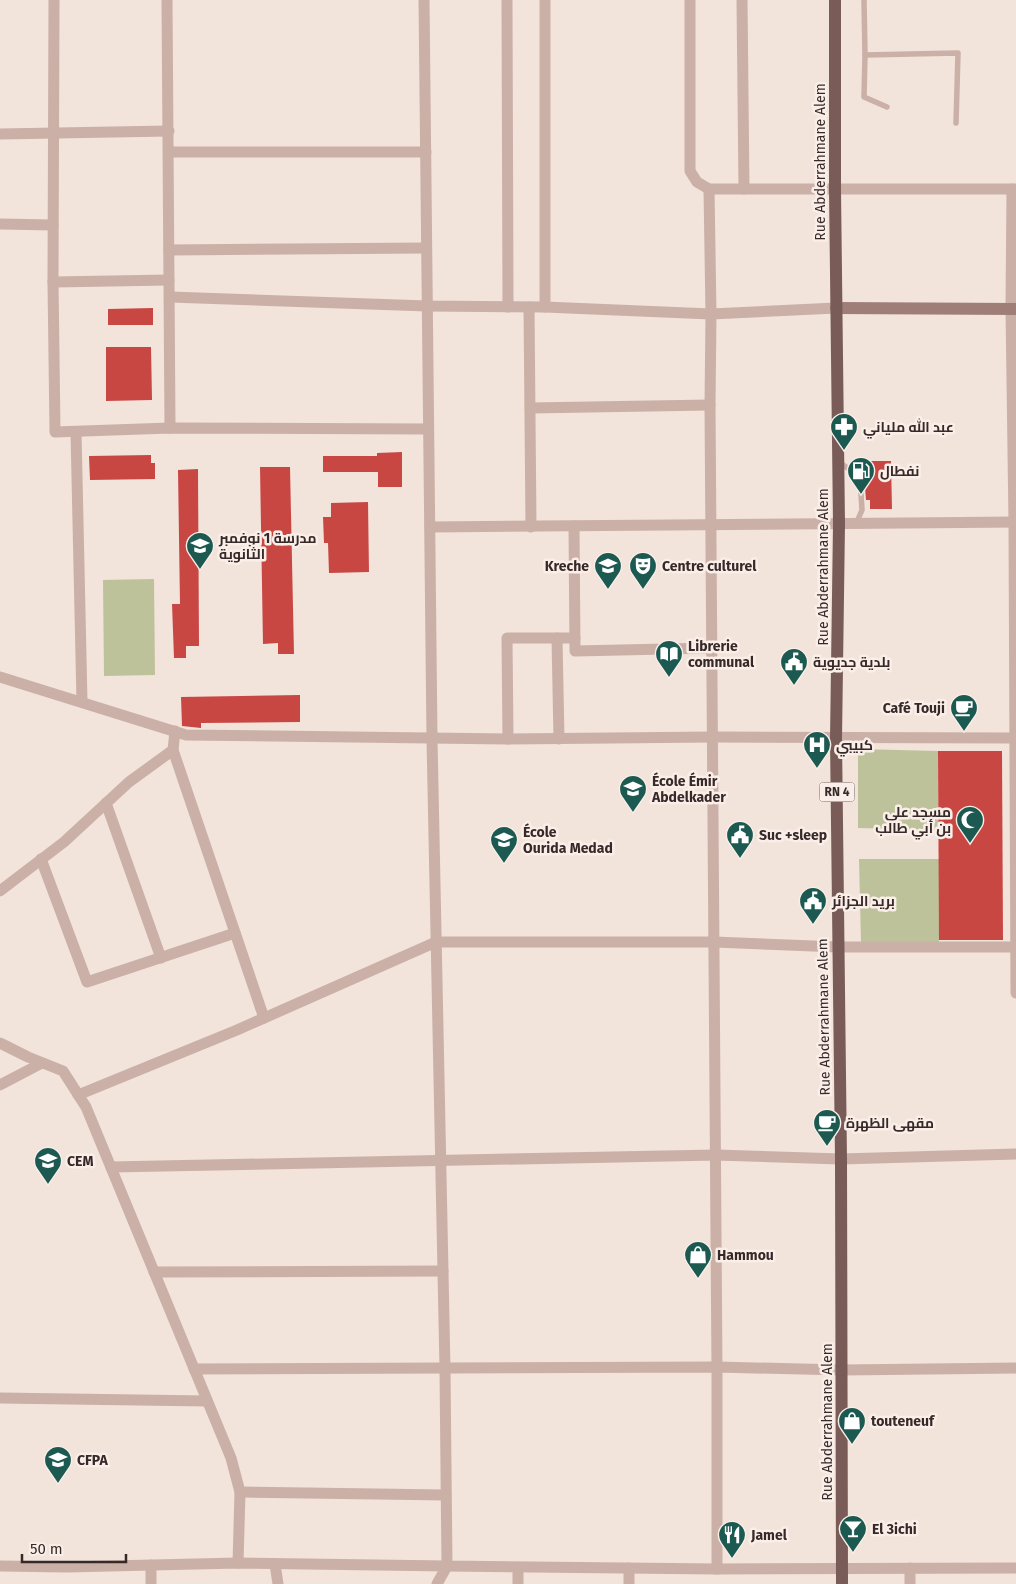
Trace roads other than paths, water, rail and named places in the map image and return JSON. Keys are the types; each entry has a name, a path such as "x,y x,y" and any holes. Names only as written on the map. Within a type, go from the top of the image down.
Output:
{"main road":[{"name":"Rue Abderrahmane Alem","path":"835,0 839,524 836,739 841,1159 842,1584"},
{"path":"836,308 1013,309"}],"street":[{"path":"54,0 52,282 55,432 170,428 428,429"},
{"path":"167,0 170,428"},
{"path":"424,0 432,738 445,1369 447,1566 437,1584"},
{"path":"507,0 508,307"},
{"path":"545,0 545,307"},
{"path":"690,0 690,171 697,182 708,189 1014,189 1016,994"},
{"path":"742,0 744,189"},
{"path":"0,134 169,131"},
{"path":"169,152 426,152"},
{"path":"708,189 712,314 710,405 717,1570"},
{"path":"0,224 53,225"},
{"path":"169,250 426,248"},
{"path":"52,282 169,280"},
{"path":"170,296 712,314 836,308"},
{"path":"529,307 531,527"},
{"path":"530,408 710,405"},
{"path":"76,432 82,702"},
{"path":"430,527 1015,522"},
{"path":"574,526 575,650 712,648"},
{"path":"508,739 507,638 575,638"},
{"path":"557,638 559,739"},
{"path":"0,677 186,735 508,739 713,737 836,739 1015,738"},
{"path":"175,731 173,750 264,1018"},
{"path":"0,891 64,842 129,782 173,750"},
{"path":"106,803 161,958"},
{"path":"41,859 87,982 235,933"},
{"path":"78,1095 264,1018 436,942 714,942 838,947 1016,947"},
{"path":"0,1043 63,1071 86,1107 232,1458 240,1492 238,1563"},
{"path":"0,1085 42,1063"},
{"path":"111,1167 716,1155 841,1159 1016,1154"},
{"path":"154,1272 443,1271"},
{"path":"194,1369 717,1367 842,1370 1016,1368"},
{"path":"0,1398 207,1401"},
{"path":"240,1492 446,1495"},
{"path":"0,1566 67,1567 238,1563 717,1570 1016,1568"},
{"path":"275,1564 278,1584"},
{"path":"151,1565 151,1584"},
{"path":"518,1568 518,1584"},
{"path":"629,1568 629,1584"},
{"path":"910,1568 910,1584"}],"lane":[{"path":"864,0 864,98 888,107"},
{"path":"865,55 958,53 956,123"},
{"path":"838,462 860,477 862,510 856,524"}],"place":[{"name":"عبد الله ملياني","path":"844,451"},
{"name":"نفطال","path":"861,495"},
{"name":"مدرسة 1 نوفمبر الثانوية","path":"200,570"},
{"name":"Kreche","path":"608,590"},
{"name":"Centre culturel","path":"643,590"},
{"name":"Librerie communal","path":"669,678"},
{"name":"بلدية جديوية","path":"794,686"},
{"name":"Café Touji","path":"964,732"},
{"name":"كبيبي","path":"817,769"},
{"name":"École Émir Abdelkader","path":"633,813"},
{"name":"مسجد علي بن أبي طالب","path":"970,844"},
{"name":"Suc +sleep","path":"740,859"},
{"name":"École Ourida Medad","path":"504,864"},
{"name":"بريد الجزائر","path":"813,925"},
{"name":"مقهى الظهرة","path":"827,1147"},
{"name":"CEM","path":"48,1185"},
{"name":"Hammou","path":"698,1279"},
{"name":"touteneuf","path":"852,1445"},
{"name":"CFPA","path":"58,1484"},
{"name":"El 3ichi","path":"853,1553"},
{"name":"Jamel","path":"732,1559"}]}
